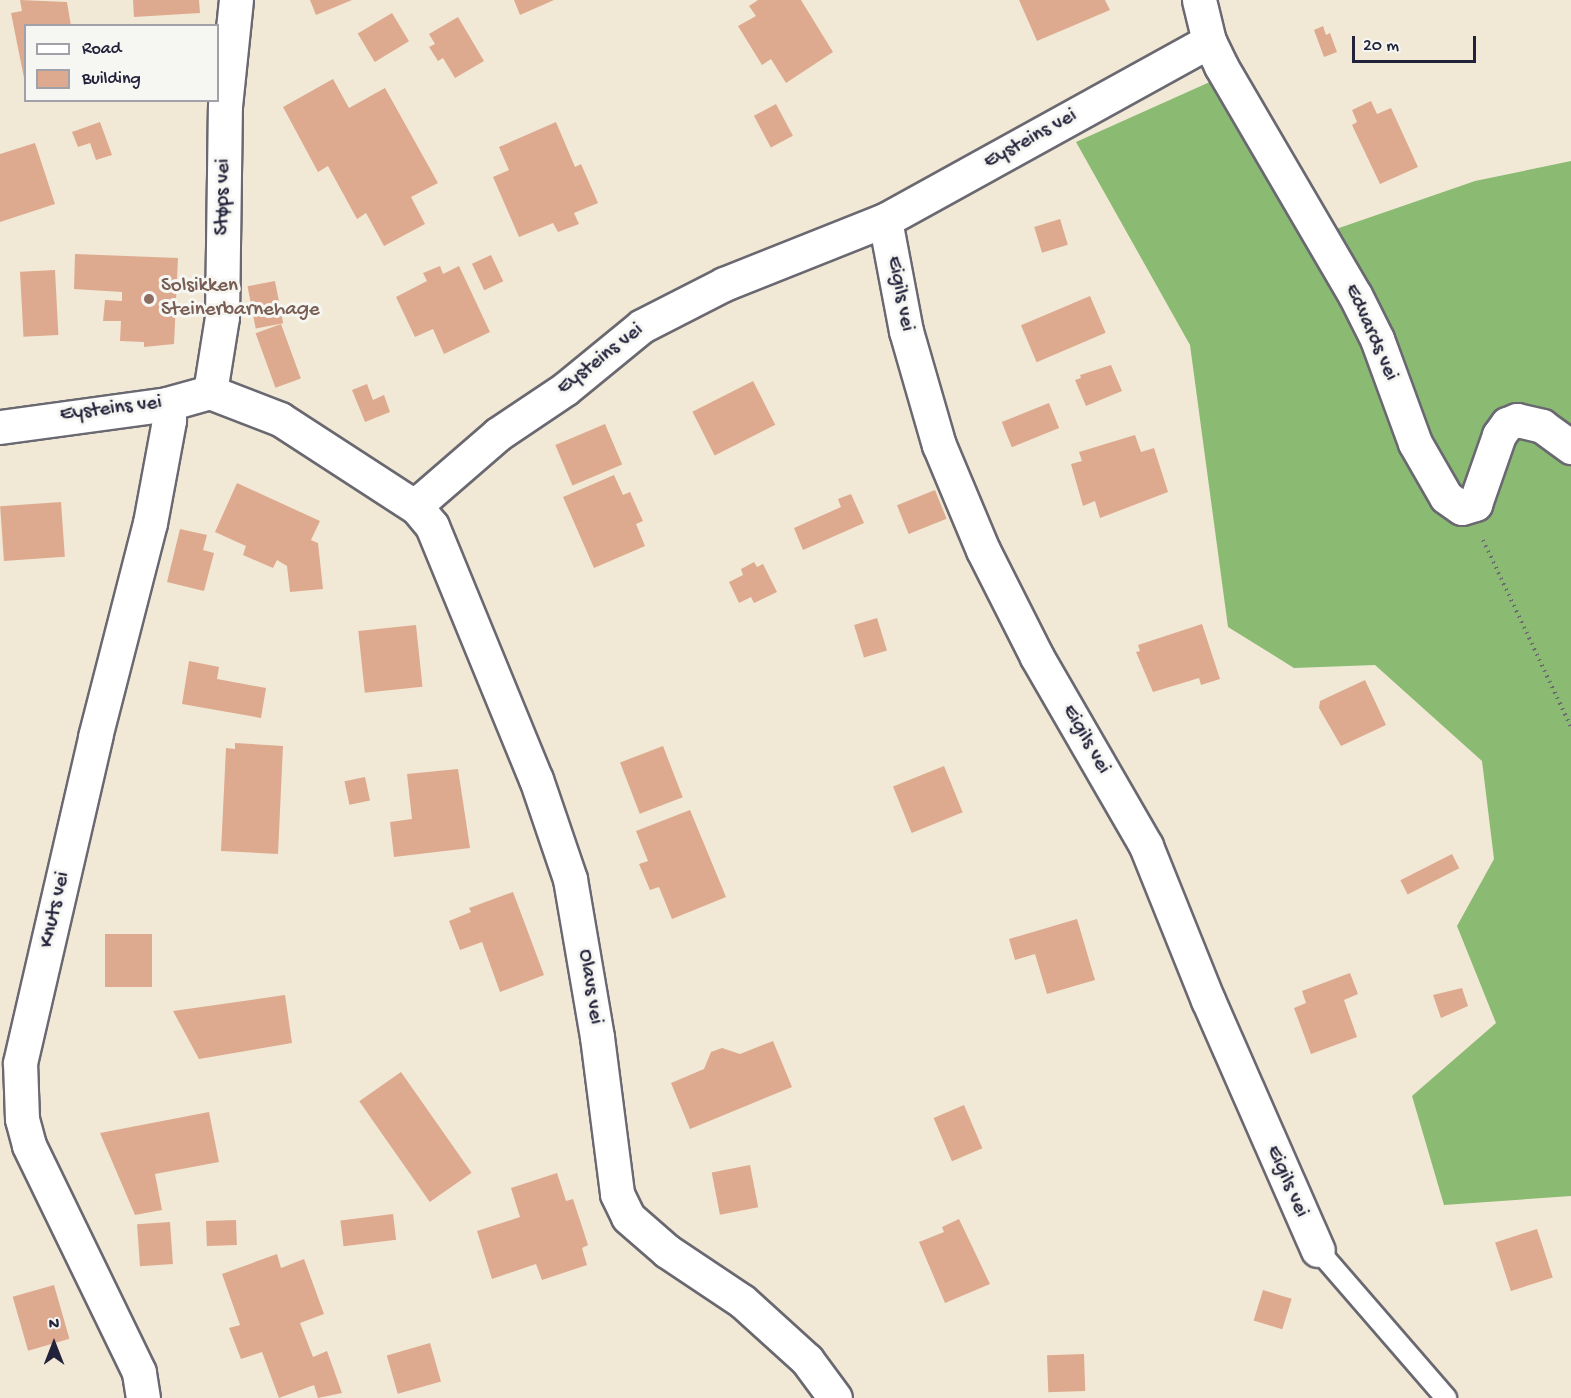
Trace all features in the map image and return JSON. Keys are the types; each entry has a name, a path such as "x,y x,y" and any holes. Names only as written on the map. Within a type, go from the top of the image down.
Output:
{"street":[{"name":"Støps vei","path":"210,392 222,317 225,106 236,0"},
{"name":"Edvards vei","path":"1198,0 1209,41 1355,295 1377,339 1431,478 1454,505 1468,508"},
{"name":"Eysteins vei","path":"417,508 423,499 498,434 565,389 642,326 724,284 885,220 1209,41"},
{"name":"Eigils vei","path":"885,220 906,331 936,434 983,550 1037,657 1146,846 1286,1183 1318,1250"},
{"name":"Eysteins vei","path":"0,427 167,404 210,392"},
{"path":"210,392 280,419 417,508"},
{"name":"Knuts vei","path":"143,1398 138,1372 29,1145 22,1119 20,1063 96,736 150,523 169,420 167,404"},
{"path":"1468,508 1478,501 1499,435 1507,423 1517,420 1542,426 1571,447"},
{"name":"Olavs vei","path":"417,508 432,526 518,735 570,879 595,1025 617,1194 628,1217 668,1251 742,1301 807,1360 836,1398"}],"lane":[{"path":"1318,1250 1446,1398"}],"path":[{"path":"1468,508 1571,727"}],"green space":[{"path":"1212,81 1313,237 1475,181 1571,161 1571,1196 1444,1205 1412,1096 1496,1023 1457,926 1494,859 1482,761 1375,665 1294,668 1228,627 1190,345 1076,142"}],"building":[{"path":"20,0 67,2 71,24 24,24 24,78 11,13 22,11"},
{"path":"133,0 199,0 200,13 134,17"},
{"path":"310,0 352,0 316,15"},
{"path":"514,0 554,0 520,15"},
{"path":"758,0 801,0 833,52 786,83 771,59 762,65 738,26 756,16 749,6"},
{"path":"1019,0 1105,0 1110,10 1037,41"},
{"path":"392,13 409,41 375,62 358,34"},
{"path":"458,17 484,61 455,78 443,58 438,61 429,47 435,44 429,34"},
{"path":"1323,26 1326,35 1330,33 1337,52 1324,57 1314,30"},
{"path":"333,79 349,108 385,88 438,183 411,197 425,224 384,246 366,213 357,219 328,166 318,172 283,107"},
{"path":"1371,101 1377,114 1391,108 1418,167 1380,184 1352,125 1357,122 1352,110"},
{"path":"776,104 793,136 771,148 754,116"},
{"path":"100,122 112,155 96,160 90,143 78,147 72,132"},
{"path":"556,122 575,167 581,164 598,203 574,213 579,224 558,232 553,223 519,237 493,177 509,170 499,147"},
{"path":"35,143 55,204 0,222 0,154"},
{"path":"1060,219 1068,245 1042,253 1034,227"},
{"path":"75,254 178,258 174,344 144,347 144,342 120,341 121,321 103,321 105,300 122,301 122,292 74,289"},
{"path":"491,255 503,281 484,290 472,264"},
{"path":"440,266 443,274 459,266 490,332 444,354 433,329 415,337 396,297 427,281 423,273"},
{"path":"55,270 58,335 23,337 20,272"},
{"path":"275,281 283,323 256,329 248,286"},
{"path":"1090,296 1106,333 1037,362 1021,325"},
{"path":"281,324 301,379 275,388 256,333"},
{"path":"1111,365 1122,391 1086,406 1075,380 1081,378 1080,375"},
{"path":"753,381 775,425 715,456 692,412"},
{"path":"367,384 373,400 384,395 390,412 365,422 352,390"},
{"path":"1049,403 1059,428 1012,447 1002,422"},
{"path":"605,424 622,465 572,486 555,445"},
{"path":"1135,435 1141,452 1154,448 1168,492 1100,518 1095,501 1083,506 1071,464 1082,461 1079,452"},
{"path":"614,475 623,495 630,492 643,521 636,524 645,546 594,568 563,497"},
{"path":"237,483 320,521 311,540 318,543 323,589 290,592 287,566 277,560 273,568 243,555 246,546 215,532"},
{"path":"935,490 947,519 909,534 897,505"},
{"path":"851,494 864,523 803,550 794,528 841,507 838,499"},
{"path":"61,502 65,557 4,561 0,506"},
{"path":"180,529 207,535 203,550 214,553 204,591 167,582"},
{"path":"754,562 757,567 763,564 777,592 754,603 751,597 739,603 729,582 743,575 741,569"},
{"path":"877,618 887,651 864,658 854,625"},
{"path":"1202,624 1220,679 1201,685 1199,678 1153,692 1136,652 1140,651 1138,645"},
{"path":"416,625 422,687 365,693 358,631"},
{"path":"189,661 219,667 217,679 266,688 261,718 182,704"},
{"path":"1365,680 1386,725 1341,746 1319,708 1320,701"},
{"path":"235,743 283,746 278,854 221,851 226,748 235,749"},
{"path":"663,746 683,797 640,814 620,762"},
{"path":"944,766 963,812 912,833 893,787"},
{"path":"458,769 470,848 394,857 390,822 412,819 407,774"},
{"path":"365,777 370,800 349,805 344,781"},
{"path":"690,810 726,897 672,919 659,887 650,890 639,864 648,861 636,831"},
{"path":"1452,854 1459,868 1408,895 1400,880"},
{"path":"513,892 544,975 500,992 482,942 460,950 449,921 471,912 469,908"},
{"path":"1077,919 1095,980 1047,994 1035,954 1015,960 1009,939"},
{"path":"105,934 152,934 152,987 105,987"},
{"path":"1350,973 1358,994 1344,1000 1357,1037 1311,1054 1294,1008 1306,1003 1302,991"},
{"path":"1462,988 1468,1006 1441,1018 1433,995"},
{"path":"285,995 292,1043 199,1059 173,1011"},
{"path":"773,1041 792,1087 690,1129 671,1083 704,1069 711,1052 722,1048 740,1054"},
{"path":"401,1072 472,1173 430,1202 359,1101"},
{"path":"964,1105 982,1148 952,1161 934,1118"},
{"path":"209,1112 219,1162 155,1174 162,1210 135,1215 100,1133"},
{"path":"750,1165 758,1207 720,1215 712,1172"},
{"path":"557,1173 566,1201 573,1199 588,1245 582,1248 587,1265 542,1280 536,1264 492,1279 477,1231 520,1217 511,1188"},
{"path":"393,1214 396,1240 344,1246 340,1220"},
{"path":"959,1219 990,1284 945,1303 919,1242 944,1232 942,1227"},
{"path":"236,1220 237,1245 207,1246 206,1221"},
{"path":"170,1222 173,1264 140,1266 137,1224"},
{"path":"1537,1229 1553,1278 1511,1291 1495,1243"},
{"path":"277,1254 281,1268 304,1259 324,1314 300,1323 313,1357 327,1351 342,1393 318,1398 314,1385 279,1398 262,1352 241,1359 229,1328 240,1325 222,1274"},
{"path":"54,1285 69,1339 28,1351 13,1297"},
{"path":"1263,1290 1292,1299 1282,1329 1254,1321"},
{"path":"430,1343 441,1381 398,1394 387,1355"},
{"path":"1084,1354 1085,1391 1048,1392 1047,1355"}],"place":[{"name":"Solsikken Steinerbarnehage","path":"149,299"}]}
